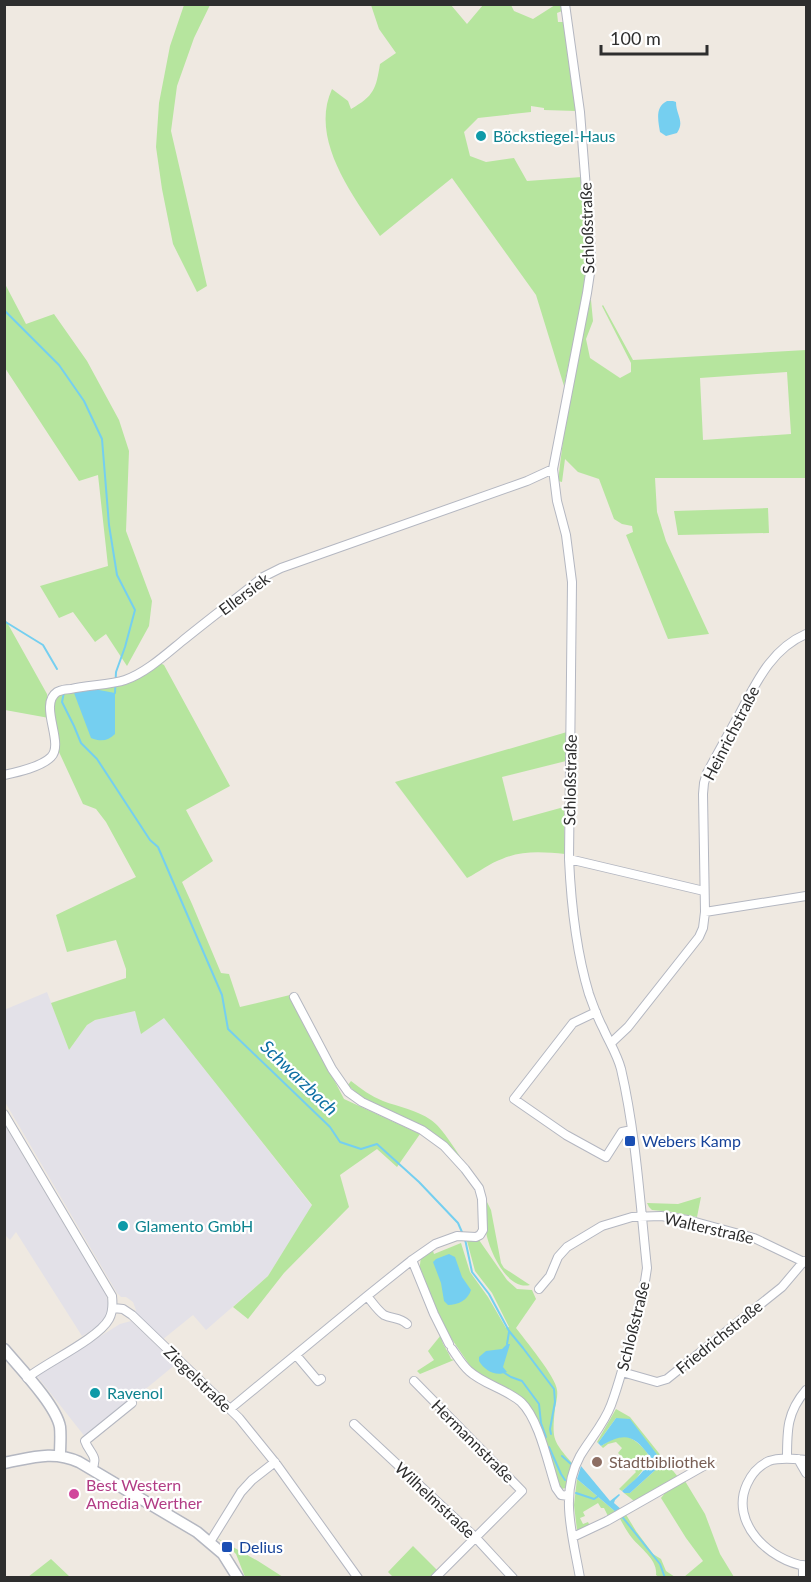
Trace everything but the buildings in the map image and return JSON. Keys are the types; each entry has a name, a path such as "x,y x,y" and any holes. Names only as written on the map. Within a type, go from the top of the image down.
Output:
{"main road":[{"path":"4,1349 56,1415 60,1425 60,1455"},
{"path":"4,1463 48,1455 60,1455 79,1461 197,1532 223,1554 238,1578"}],"street":[{"name":"Schloßstraße","path":"565,4 580,112 591,262 553,469 557,501 566,535 572,582 569,859 572,898 589,992 621,1070 632,1130 647,1268 611,1408 577,1462 570,1486 570,1519 580,1578"},
{"name":"Ellersiek","path":"4,775 33,767 54,753 56,747 51,704 58,692 116,682 136,675 263,577 281,568 527,481 553,469"},
{"name":"Heinrichstraße","path":"610,1043 628,1027 699,937 705,912 703,794 707,773 766,666 780,650 807,634"},
{"path":"569,859 704,891"},
{"path":"705,912 807,896"},
{"path":"230,1409 412,1260 435,1244 457,1236 480,1235 483,1230 482,1199 479,1188 472,1179 444,1146 422,1130 362,1102 348,1092 332,1069 294,997"},
{"path":"596,1012 573,1023 514,1100 606,1157 622,1132 632,1130"},
{"path":"4,1114 112,1296 113,1308 106,1323 93,1335 27,1378"},
{"name":"Walterstraße","path":"539,1290 552,1274 562,1252 573,1242 602,1226 622,1219 642,1216 688,1220 754,1238 805,1262"},
{"path":"412,1260 429,1304 459,1359 470,1372 512,1395 531,1414 556,1488 561,1495 569,1496"},
{"name":"Friedrichstraße","path":"622,1372 657,1382 667,1379 782,1287 805,1262"},
{"path":"368,1296 381,1313 402,1319 407,1324"},
{"name":"Ziegelstraße","path":"113,1308 123,1309 132,1315 239,1418 275,1462 358,1578"},
{"path":"296,1355 318,1381 321,1379"},
{"name":"Hermannstraße","path":"414,1381 522,1491 435,1578"},
{"path":"787,1458 789,1421 796,1404 807,1390"},
{"path":"92,1469 95,1459 85,1441 132,1403"},
{"name":"Wilhelmstraße","path":"354,1424 476,1538 513,1578"},
{"path":"803,1578 805,1565 784,1560 762,1545 744,1516 742,1504 743,1494 753,1472 770,1461 787,1458 802,1459 807,1473"},
{"path":"210,1542 241,1492 252,1479 275,1462"},
{"path":"573,1537 626,1511 709,1463"}],"shaded area":[{"path":"47,992 69,1050 87,1025 95,1020 135,1011 142,1033 164,1017 312,1206 268,1276 206,1330 193,1315 162,1340 135,1314 133,1302 117,1293 5,1102 4,1010"},
{"path":"4,1124 106,1295 108,1312 105,1319 98,1327 82,1336 16,1232 10,1240 5,1235"},
{"path":"131,1321 176,1364 86,1438 37,1376 120,1324"}],"green space":[{"path":"184,5 210,5 194,38 177,86 171,131 207,286 197,292 173,244 156,147 159,103 170,46"},
{"path":"371,5 451,5 467,24 483,5 511,5 514,11 533,19 555,5 561,5 562,11 557,13 558,22 564,22 576,111 544,110 544,108 531,106 531,112 478,118 464,132 470,156 486,162 514,158 527,181 582,177 588,273 564,386 536,295 452,178 380,236 337,166 326,127 326,108 332,89 348,101 351,109 369,96 375,86 380,64 396,53 379,29"},
{"path":"4,282 26,324 54,314 87,361 119,420 129,451 126,531 152,601 149,626 127,666 106,634 95,642 73,612 59,618 40,586 108,566 98,475 79,481 5,368"},
{"path":"589,300 591,300 593,321 586,339 590,358 620,378 631,372 631,363 603,305 633,360 806,350 806,478 655,478 657,512 666,541 709,634 668,639 626,535 633,532 632,526 614,519 599,479 578,472 565,459 562,482 558,481 566,416","holes":["787,372 791,434 703,440 700,378"]},
{"path":"768,508 769,533 678,535 674,511"},
{"path":"4,617 47,694 49,718 5,710"},
{"path":"160,663 164,665 230,786 186,810 213,861 182,882 221,973 229,974 240,1007 290,995 344,1099 420,1134 397,1167 377,1149 340,1175 349,1207 284,1273 248,1319 233,1307 268,1276 312,1205 164,1018 141,1034 135,1011 95,1020 87,1025 69,1050 51,1003 126,978 126,969 116,940 67,952 56,915 136,877 106,822 96,809 83,804 59,752 55,701 61,693 86,687 123,685"},
{"path":"567,732 566,761 502,777 513,821 564,807 565,854 541,852 517,854 498,861 467,878 395,782"},
{"path":"351,1081 379,1099 414,1111 431,1120 445,1135 466,1165 446,1144 363,1099 348,1085"},
{"path":"701,1197 697,1217 652,1210 647,1203 678,1204"},
{"path":"485,1198 491,1210 501,1263 504,1268 530,1285 514,1282 495,1258 486,1232"},
{"path":"479,1240 507,1280 517,1289 532,1290 536,1299 516,1328 546,1368 557,1390 555,1438 560,1449 572,1463 566,1488 561,1489 557,1482 533,1413 473,1370 442,1325 419,1273 421,1256 432,1248 434,1254 461,1243 470,1272 506,1328 509,1327 492,1293 475,1271 467,1241"},
{"path":"441,1335 451,1359 454,1360 420,1374 417,1371 434,1360 428,1351"},
{"path":"616,1409 630,1417 678,1477 634,1501 624,1493 630,1493 662,1464 616,1418 597,1442"},
{"path":"626,1436 641,1446 650,1460 636,1479 622,1491 619,1489 636,1472 630,1465 633,1463 628,1459 626,1461 618,1453 622,1448 616,1442 603,1448 601,1446 614,1438"},
{"path":"577,1479 617,1513 609,1518 604,1508 601,1508 598,1503 583,1512 585,1516 580,1518 583,1524 588,1522 590,1526 577,1530 574,1505"},
{"path":"685,1481 705,1514 720,1554 734,1577 684,1577 703,1561 661,1498"},
{"path":"625,1513 653,1554 661,1559 666,1571 675,1577 656,1575 652,1560 630,1536 619,1517"},
{"path":"217,1538 283,1577 245,1577 236,1554"},
{"path":"413,1546 437,1570 430,1577 393,1577 388,1572"},
{"path":"51,1559 70,1577 28,1577"}],"water":[{"path":"667,101 676,102 680,125 677,133 666,136 660,132 658,114"},
{"path":"81,690 115,693 115,734 110,738 101,740 91,738 74,693"},
{"path":"449,1254 455,1257 462,1277 471,1290 468,1297 462,1301 448,1305 444,1301 441,1283 433,1262"},
{"path":"510,1344 503,1367 507,1372 495,1373 481,1365 479,1357 486,1351 502,1349"},
{"path":"616,1418 630,1419 662,1461 662,1464 630,1493 622,1491 644,1470 650,1457 639,1444 628,1438 622,1437 601,1446 598,1443"},
{"path":"581,1466 610,1501 620,1495 614,1503 622,1510 617,1513 577,1479"}],"waterway":[{"path":"4,310 59,365 84,401 102,439 109,525 117,575 135,610 116,672 115,693"},
{"name":"Schwarzbach","path":"4,621 43,645 57,669"},
{"name":"Schwarzbach","path":"64,692 62,702 81,743 97,759 150,840 158,847 222,995 228,1029 330,1127 340,1142 361,1149 377,1144 419,1182 458,1223 465,1239 472,1272 489,1294 509,1331 554,1389 555,1402 551,1434"},
{"path":"507,1344 509,1332"},
{"path":"503,1372 522,1381 539,1404 541,1423 546,1437"},
{"path":"549,1447 565,1480"},
{"name":"Schwarzbach","path":"562,1456 572,1465"},
{"path":"576,1493 594,1499 600,1495"},
{"name":"Schwarzbach","path":"620,1514 660,1564 665,1578"}],"place":[{"name":"Böckstiegel-Haus","path":"481,136"},
{"name":"Webers Kamp","path":"630,1141"},
{"name":"Glamento GmbH","path":"123,1226"},
{"name":"Ravenol","path":"95,1393"},
{"name":"Stadtbibliothek","path":"597,1462"},
{"name":"Best Western Amedia Werther","path":"74,1494"},
{"name":"Delius","path":"227,1547"}]}
